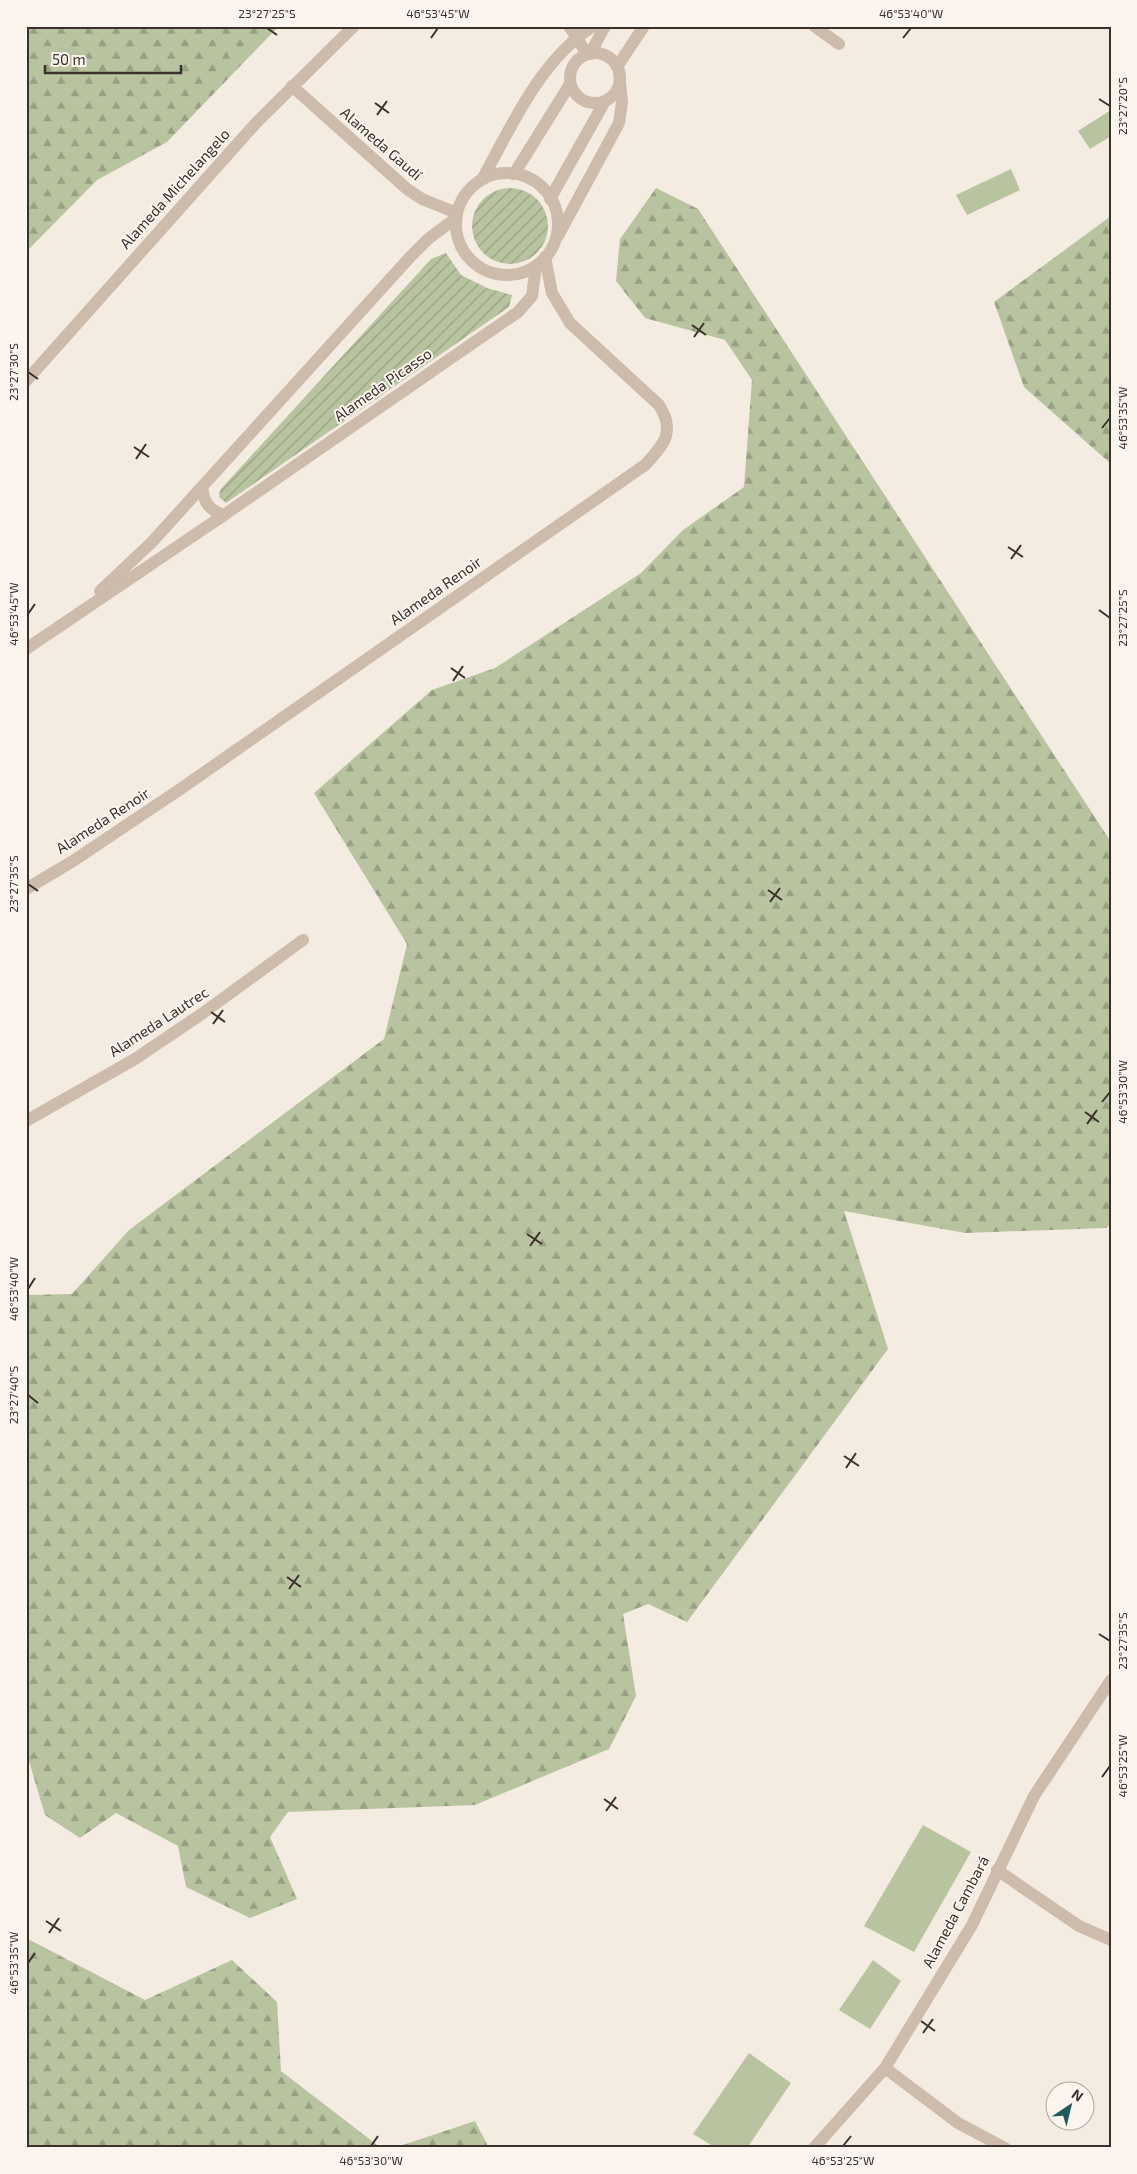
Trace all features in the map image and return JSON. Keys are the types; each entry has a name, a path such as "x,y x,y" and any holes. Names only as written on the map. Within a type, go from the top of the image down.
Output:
{"street":[{"name":"Alameda Michelangelo","path":"26,380 246,135 292,86 354,26"},
{"name":"Alameda Picasso","path":"74,615 152,542 410,256 457,216 465,195 483,178 540,77 573,32 593,26"},
{"path":"573,32 589,54 603,55 614,62 618,70 620,80 617,88 613,96 605,101 591,103 584,101 573,91 570,84 570,76 575,62 589,54 605,26"},
{"path":"618,70 644,26"},
{"path":"814,26 839,44 828,26"},
{"name":"Alameda Picasso","path":"29,645 224,515 518,312 532,296 541,262 554,242 619,122 622,102 618,70"},
{"path":"514,174 570,84"},
{"name":"Alameda Gaudí","path":"292,86 407,189 422,199 457,216"},
{"path":"550,199 605,101"},
{"name":"Alameda Picasso","path":"483,178 499,174 514,174 528,178 541,187 550,199 556,212 558,228 554,242"},
{"path":"457,216 457,237 464,252 474,264 488,272 503,275 519,274 541,262"},
{"name":"Alameda Renoir","path":"26,889 73,861 179,790 645,465 658,451 666,439 668,428 666,416 660,405 570,323 552,293 541,262"},
{"path":"202,488 206,504 211,509 224,515"},
{"name":"Alameda Lautrec","path":"26,1120 134,1059 203,1013 303,940"},
{"name":"Alameda Cambará","path":"814,2148 885,2068 972,1924 1034,1796 1111,1680"},
{"path":"997,1870 1079,1926 1111,1940"},
{"path":"885,2068 958,2123 1005,2148"}],"green space":[{"path":"26,26 279,26 167,142 97,180 26,252"},
{"path":"1111,110 1111,136 1090,149 1078,131"},
{"path":"1011,169 1020,190 967,215 956,195"},
{"path":"503,188 517,188 531,194 542,205 548,219 545,241 537,253 517,264 503,264 489,258 478,247 472,233 472,219 478,205 489,194"},
{"path":"656,188 698,209 1111,842 1111,1224 1106,1228 965,1233 844,1211 888,1349 687,1622 648,1604 623,1614 636,1696 609,1749 475,1805 288,1812 270,1837 297,1899 250,1918 186,1887 178,1846 116,1813 80,1838 45,1815 26,1751 26,1295 72,1294 129,1230 384,1039 407,944 314,793 432,690 495,668 641,573 683,530 744,487 752,380 725,340 645,318 616,281 620,239"},
{"path":"1111,216 1111,464 1024,387 994,302"},
{"path":"446,253 461,275 487,288 512,295 509,307 226,503 219,497 220,490 431,259"},
{"path":"923,1825 971,1852 914,1952 864,1926"},
{"path":"26,1938 145,2000 232,1960 277,2002 281,2071 381,2148 26,2148"},
{"path":"873,1960 901,1981 870,2029 839,2010"},
{"path":"749,2053 791,2083 747,2148 716,2148 693,2134"},
{"path":"475,2121 489,2148 394,2148"}]}
